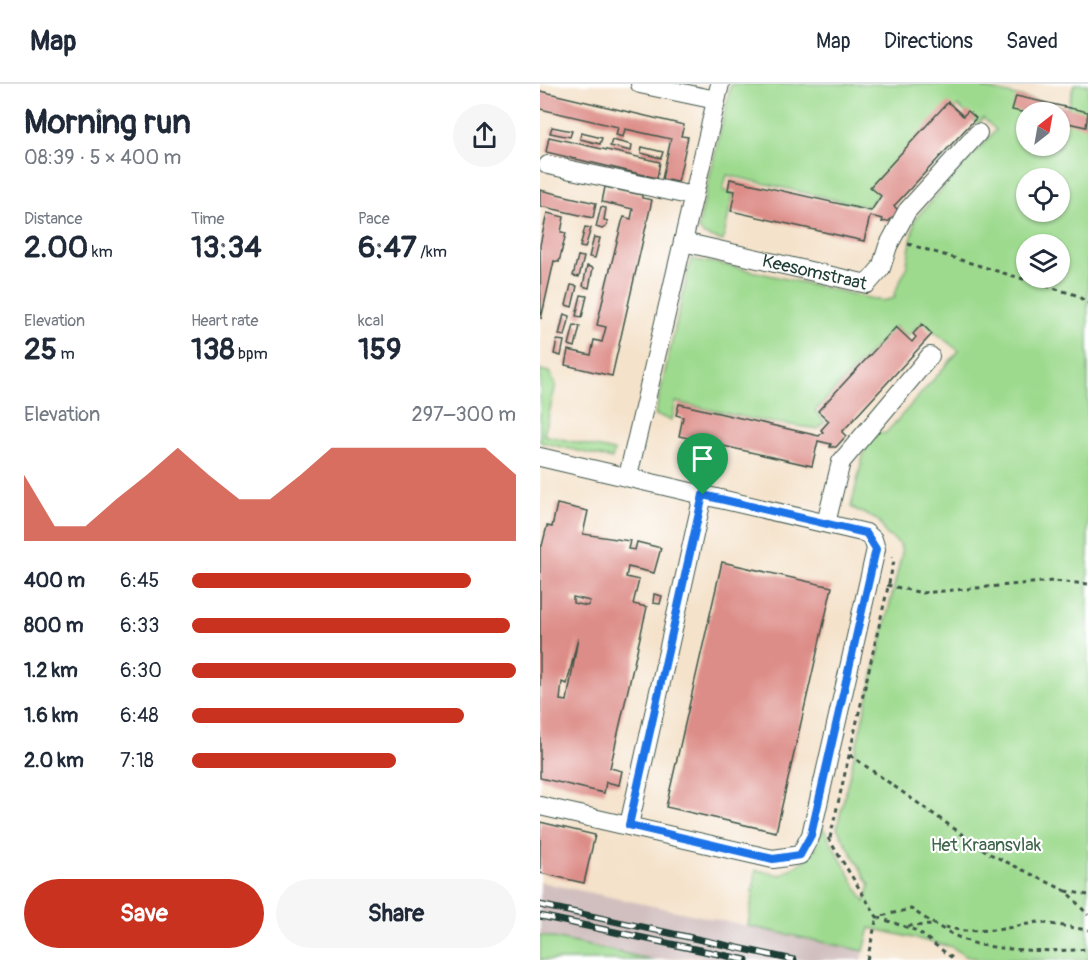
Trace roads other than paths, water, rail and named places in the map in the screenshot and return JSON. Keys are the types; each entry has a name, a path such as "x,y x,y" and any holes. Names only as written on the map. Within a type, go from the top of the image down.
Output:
{"street":[{"path":"627,476 718,92 640,84"},
{"name":"Keesomstraat","path":"683,242 867,284 881,267 892,239 907,211 978,133"},
{"path":"548,165 693,196"},
{"path":"826,523 841,462 930,356"},
{"path":"540,457 866,533 873,539 876,549 811,835 800,855 773,859 540,806"},
{"path":"629,825 703,495"}],"railway":[{"path":"540,905 794,960"},
{"path":"540,916 746,960"}],"park label":[{"name":"Het Kraansvlak","path":"986,845"}]}
